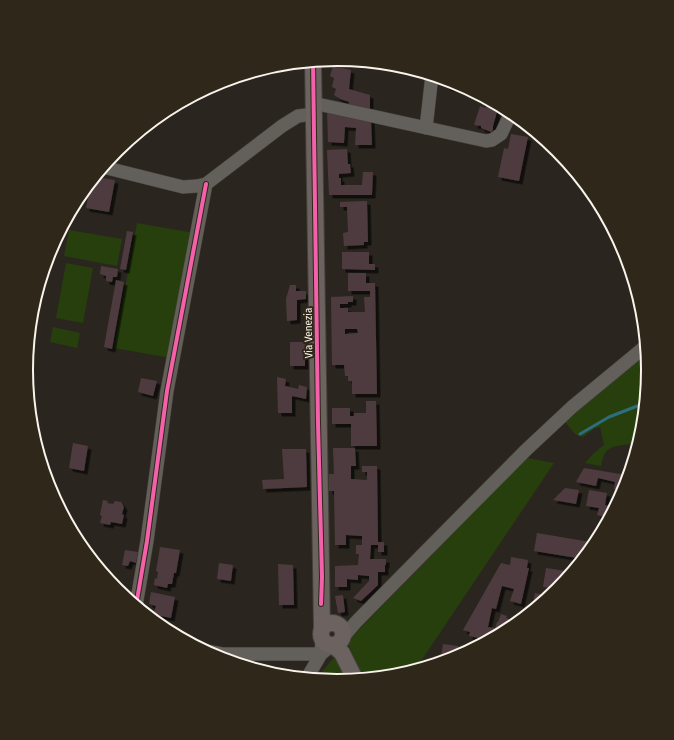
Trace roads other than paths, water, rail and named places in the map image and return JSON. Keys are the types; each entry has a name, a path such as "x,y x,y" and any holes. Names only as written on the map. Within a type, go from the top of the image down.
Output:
{"main road":[{"name":"Via Venezia","path":"313,67 322,570 321,604 335,638"},
{"path":"335,638 352,673"}],"street":[{"path":"426,128 431,81"},
{"path":"109,169 183,187 206,184 282,126 313,108 426,128 486,141 492,140 501,134 508,119"},
{"path":"137,599 147,541 167,391 206,184"},
{"path":"311,672 335,638 566,412 640,350"},
{"path":"227,653 335,638"}],"waterway":[{"path":"580,434 609,417 638,406"}]}
